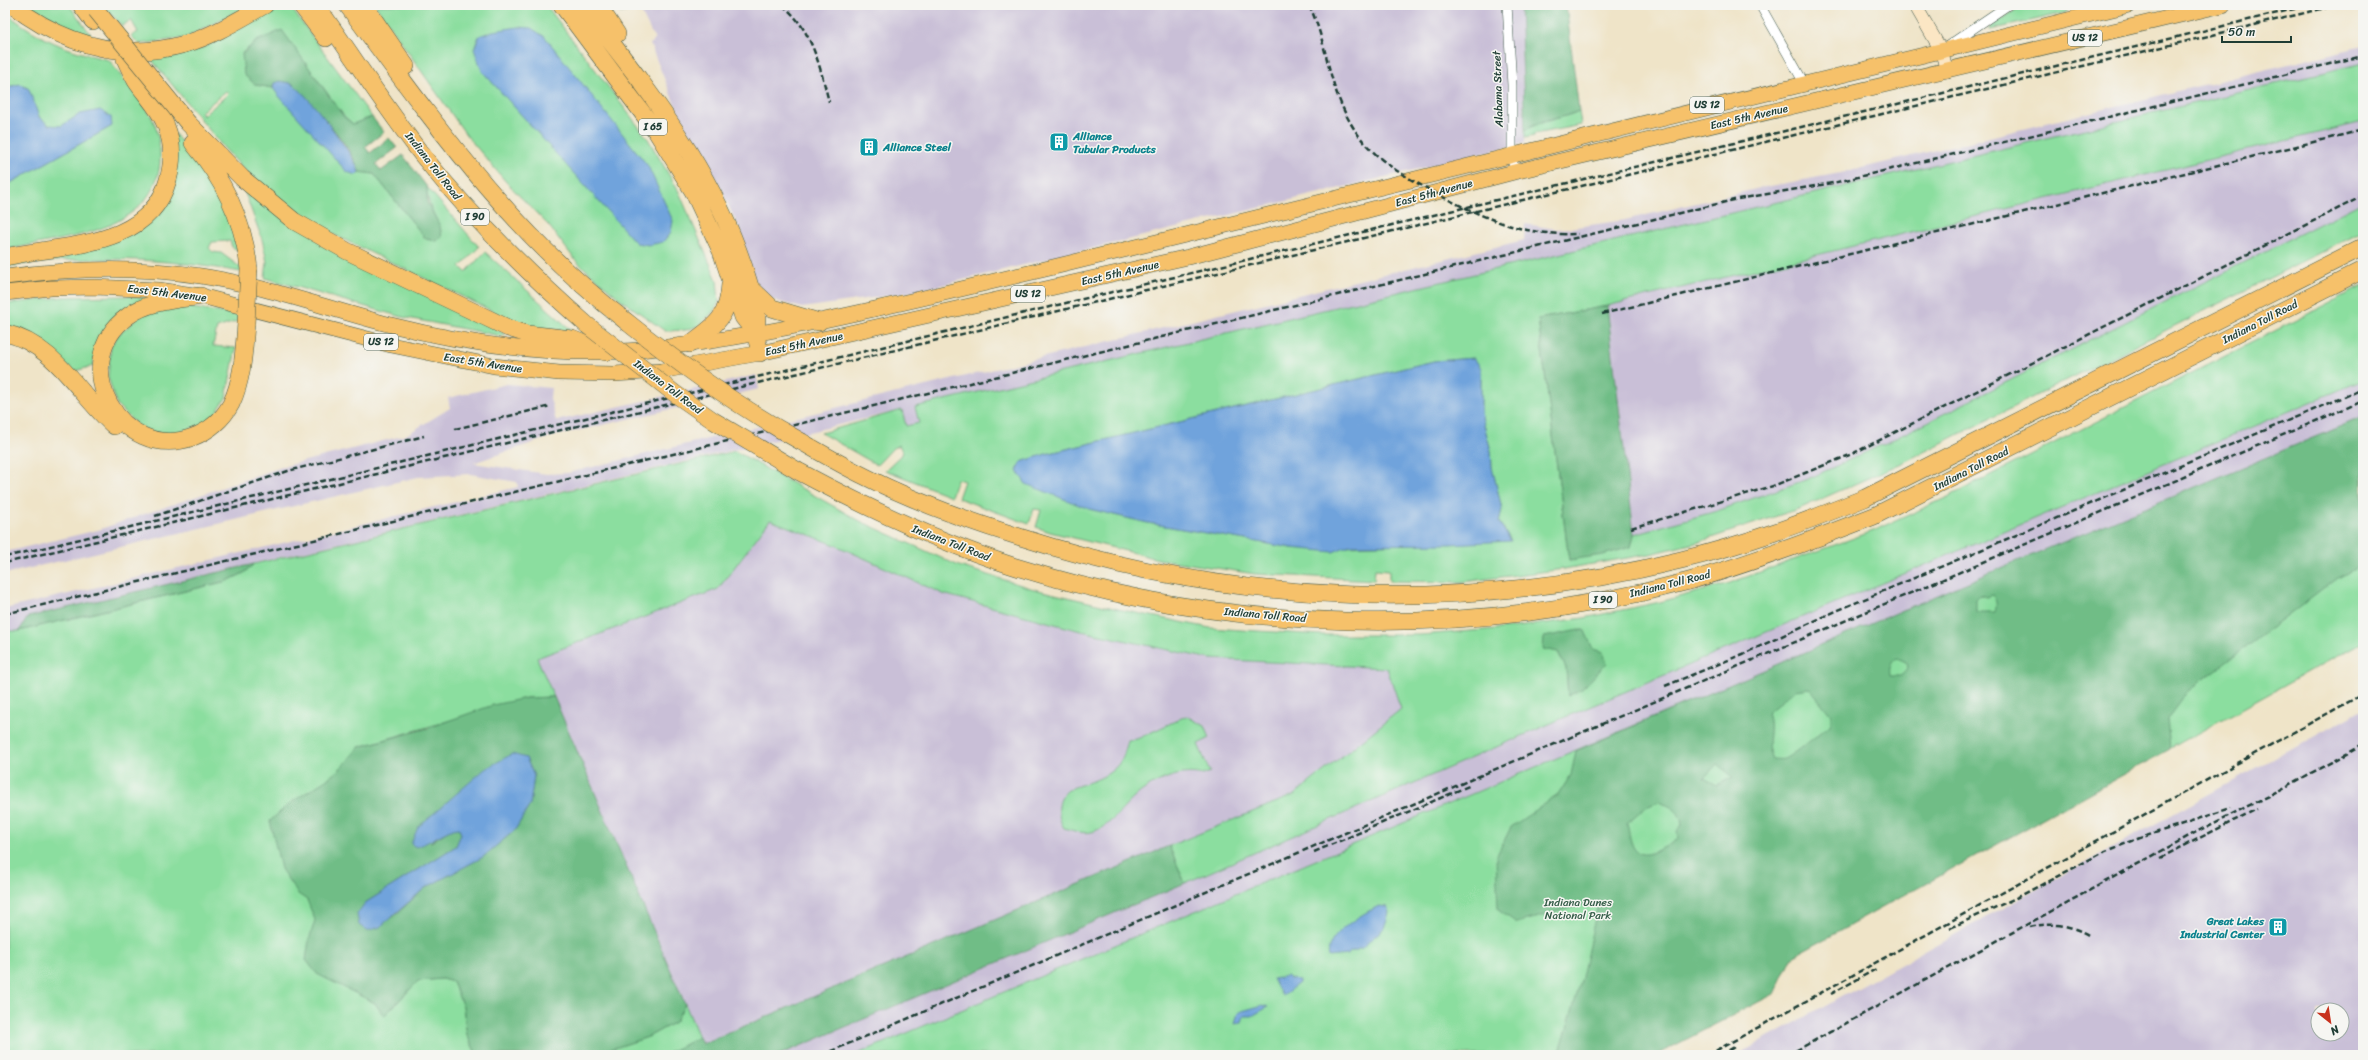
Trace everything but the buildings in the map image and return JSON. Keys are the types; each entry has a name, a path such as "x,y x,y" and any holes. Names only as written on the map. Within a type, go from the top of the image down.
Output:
{"highway":[{"path":"12,5 44,27 85,45 106,49 139,50 186,44 214,32 265,5"},
{"name":"Indiana Toll Road","path":"301,5 319,16 423,155 460,200 542,286 587,325 674,393 714,421 798,471 864,507 916,530 990,558 1068,582 1186,607 1251,616 1381,621 1461,619 1544,610 1625,596 1688,581 1804,543 1874,516 2363,270"},
{"name":"Indiana Toll Road","path":"347,5 448,141 482,184 560,265 627,322 693,375 728,398 802,442 890,488 987,527 1071,554 1190,580 1250,588 1376,596 1453,594 1538,587 1618,575 1683,560 1798,525 1865,498 2363,247"},
{"path":"364,5 427,97 448,141"},
{"name":"I 65","path":"562,5 656,131 693,191 708,219 731,279 743,317 756,334"},
{"name":"I 65","path":"582,5 648,90 692,155 722,214 749,286 757,313 756,334 760,353"},
{"path":"598,5 635,61 648,90"},
{"path":"91,10 125,59 135,80 159,110 206,159 231,200 244,237 253,270"},
{"path":"91,10 180,132 205,143 266,200 294,221 340,248 508,328 527,334 572,339 605,352"},
{"path":"594,48 609,58 659,121 682,156 686,158 692,155"},
{"path":"5,257 104,238 125,231 139,222 154,209 165,190 172,158 180,132"},
{"path":"5,333 32,344 53,360 72,378 109,422 132,441 147,448 180,451 193,448 214,437 232,421 240,408 249,377 253,238 239,196 205,143"},
{"path":"690,344 716,325 723,316 729,299 731,279"},
{"path":"749,286 772,308 820,322"},
{"path":"201,296 143,307 128,316 107,339 101,356 100,374 103,389 117,416 138,433 162,441 176,441 203,433 223,416 231,404 240,377 250,324"}],"main road":[{"name":"East 5th Avenue","path":"5,277 90,269 127,269 185,274 231,282 393,325 449,337 500,345 605,352 690,344 820,322 1153,243 1941,50 2083,10 2129,5"},
{"name":"East 5th Avenue","path":"5,293 51,288 128,287 201,296 443,357 494,366 551,372 614,374 661,371 760,353 1188,257 1514,172 2223,5"}],"street":[{"name":"Alabama Street","path":"1507,5 1512,80 1512,154 1514,172"},
{"path":"1760,5 1804,83"},
{"path":"1915,5 1941,50 1947,71"},
{"path":"1941,50 2008,5"}],"shaded area":[{"path":"661,5 1520,5 1525,143 913,292 802,308 766,298 754,279 740,230 715,177 683,124 650,44 655,40 639,8"},
{"path":"2363,46 2363,63 915,407 919,423 906,426 902,410 28,617 19,631 5,631 5,609 518,487 517,482 470,474 418,477 5,574 5,552 98,530 282,467 406,435 450,408 448,398 507,384 551,388 550,398 556,421 756,375 759,389 550,437 473,463 546,474 568,473 1524,240 1525,224 1556,229 1625,220 1760,188 1846,172"},
{"path":"2363,122 2363,202 1890,441 1808,479 1717,511 1634,534 1607,306"},
{"path":"2363,380 2363,417 855,1055 779,1055 1185,883 1563,718"},
{"path":"770,520 833,544 943,594 1077,630 1210,659 1387,668 1402,709 1294,795 702,1044 537,658 718,589"},
{"path":"2363,709 2363,1055 1737,1055"}],"green space":[{"path":"20,5 69,5 98,44 75,36"},
{"path":"103,5 251,5 185,38 139,44 131,36 138,32 131,20 122,26"},
{"path":"282,5 289,5 372,117 353,124 344,116 282,31 257,41 242,53 256,85 273,88 356,175 359,172 374,174 426,239 436,241 442,236 429,202 427,187 479,247 460,267 466,272 485,252 572,331 533,328 511,320 322,229 256,182 224,148 151,59 202,48","holes":["226,91 228,94 203,116 201,112"]},
{"path":"375,5 546,5 648,139 679,192 717,280 719,302 713,312 698,326 686,330 665,331 620,299 576,261 549,226 507,183 467,136"},
{"path":"616,5 661,5 621,13"},
{"path":"1520,5 1566,5 1579,111 1538,124 1525,130"},
{"path":"2023,5 2070,6 2065,13 1990,30 1990,27"},
{"path":"5,12 30,30 54,43 66,48 109,60 142,101 151,116 158,135 160,157 159,170 151,192 137,208 119,221 74,237 5,250 5,186 112,126 80,114 61,126 48,124 38,115 32,102 29,89 20,84 5,87"},
{"path":"282,30 344,117 353,124 372,117 384,132 365,147 370,153 389,138 397,148 376,164 381,171 403,155 427,187 427,202 440,226 442,237 436,241 426,239 374,174 359,172 355,161 340,137 293,84 274,83 273,88 256,85 244,75 242,54 257,41"},
{"path":"2363,63 2363,122 1607,306 1538,319 1569,560 1631,547 1634,534 1717,511 1808,479 1890,441 2363,202 2363,231 1904,462 1801,508 1699,542 1650,554 1564,569 1462,582 1389,581 1389,570 1375,569 1374,580 1255,574 1158,559 1050,532 1036,527 1041,510 1034,509 1029,524 958,498 964,481 957,479 951,496 885,470 903,453 899,445 893,448 877,465 821,433 902,410 906,426 919,423 915,407","holes":["1474,358 1481,369 1481,413 1491,451 1492,467 1502,509 1499,522 1511,540 1292,548 1148,523 1089,509 1021,462 1046,454 1434,361"]},
{"path":"1579,111 1581,125 1534,134 1534,136 1525,138 1525,130 1531,127"},
{"path":"175,134 212,182 232,226 238,250 232,247 230,241 212,242 209,248 213,252 221,253 240,267 241,272 182,263 123,259 64,260 5,267 5,262 99,244 155,213"},
{"path":"248,191 505,334 501,336 402,317 265,278 267,262 262,239 245,193"},
{"path":"2363,286 2363,380 1563,718 1185,883 1169,846 1294,795 1401,709 1387,668 1210,659 1077,630 943,594 833,544 770,520 718,589 537,658 554,697 526,698 359,747 342,767 326,780 340,984 375,1003 384,1016 418,981 442,979 453,982 463,1007 467,1035 477,1055 5,1055 5,631 19,631 227,581 244,573 254,564 735,451 860,521 959,566 1034,589 1122,610 1210,628 1322,635 1420,635 1509,628 1584,618 1660,602 1727,584 1876,530 1950,496","holes":["1558,652 1603,652 1568,696 1566,668"]},
{"path":"127,296 152,298 128,309 111,322 100,340 93,366 75,371 5,326 5,304 63,297"},
{"path":"179,306 238,315 238,321 217,328 213,346 236,348 226,398 215,414 199,426 172,434 152,432 138,426 117,405 108,377 111,346 119,334 145,312"},
{"path":"1607,306 1634,534 1631,547 1603,555 1569,560 1538,319"},
{"name":"Indiana Dunes National Park","path":"2363,417 2363,642 1614,1055 855,1055"},
{"name":"Indiana Dunes National Park","path":"2363,417 2363,564 2338,578 2187,692 2167,719 2170,749 1791,958 1774,994 1656,1055 1559,1055 1582,977 1599,900 1517,923 1498,910 1496,857 1511,827 1558,795 1571,775 1576,751 1989,573","holes":["1980,595 1986,597 1992,595 1996,603 1995,612 1976,612 1976,599","1897,658 1906,662 1907,668 1901,676 1890,676 1890,666","1809,688 1831,715 1830,725 1787,757 1783,759 1772,759 1768,747 1769,719 1767,713 1795,690","1717,764 1733,777 1717,785 1704,778","1658,802 1668,805 1675,810 1680,816 1682,826 1677,832 1678,838 1668,846 1648,854 1642,854 1637,852 1634,848 1627,823 1644,808"]},
{"path":"254,564 244,573 227,581 19,631 28,617"},
{"path":"1584,629 1593,649 1603,652 1607,663 1582,689 1568,696 1566,668 1558,652 1543,649 1544,637"},
{"path":"554,697 685,1004 675,1022 648,1037 593,1055 477,1055 467,1035 463,1007 453,982 442,979 418,981 384,1016 375,1003 317,974 306,960 309,940 315,920 307,900 298,894 281,869 270,821 290,803 326,780 342,767 359,747 428,728 493,705 526,698","holes":["526,758 534,776 530,805 515,830 483,857 425,888 393,917 365,903 456,846 461,834 459,828 452,828 430,843"]},
{"path":"1186,716 1205,726 1210,738 1198,744 1210,772 1203,775 1177,775 1151,785 1137,795 1118,815 1095,831 1083,833 1064,828 1061,823 1059,806 1060,801 1067,791 1101,778 1116,767 1121,761 1128,740 1137,739"},
{"path":"1169,846 1185,883 779,1055 665,1055 699,1037 702,1044"},
{"path":"685,1004 699,1037 665,1055 593,1055 648,1037 675,1022"}],"water":[{"path":"518,27 531,28 545,37 648,166 673,221 671,232 663,242 649,245 636,243 482,71 474,49 479,36 493,31"},
{"path":"280,81 292,84 318,110 349,152 359,172 356,175 347,172 278,95 273,88 274,83"},
{"path":"20,84 29,89 39,117 49,125 61,126 80,114 100,110 111,117 112,126 5,186 5,88"},
{"path":"1474,358 1481,368 1481,413 1491,451 1492,467 1502,509 1499,522 1511,541 1449,544 1350,545 1333,552 1292,548 1148,523 1089,509 1026,484 1017,471 1021,462 1046,454 1434,361"},
{"path":"512,754 526,758 534,776 530,805 515,830 483,857 425,888 380,927 367,931 359,925 357,914 365,903 456,846 461,834 459,828 455,829 416,847 411,844 418,827 485,769"},
{"path":"1379,906 1387,907 1389,913 1384,928 1362,948 1350,952 1348,955 1329,957 1329,949 1332,941 1338,933 1364,914"},
{"path":"1286,976 1290,979 1299,980 1299,983 1282,996 1273,979"},
{"path":"1263,1005 1268,1007 1252,1016 1244,1016 1242,1022 1235,1023 1238,1013"}],"railway":[{"path":"782,5 801,25 808,37 818,62 829,102"},
{"path":"1309,5 1319,30 1333,81 1342,106 1360,138 1371,150 1411,180 1476,213 1508,225 1524,229 1559,234 1578,234"},
{"path":"5,557 2311,5"},
{"path":"5,563 2338,5"},
{"path":"5,614 1738,199 1833,183 2363,56"},
{"path":"1602,314 2363,130"},
{"path":"1631,528 1773,486 1852,454 2363,196"},
{"path":"1665,686 1743,654 1836,611 2363,389"},
{"path":"822,1055 2363,401"},
{"path":"455,429 551,406"},
{"path":"155,516 288,471 424,436"},
{"path":"1708,1055 2363,694"},
{"path":"1788,1055 2200,830 2278,791 2363,745"},
{"path":"1314,852 1471,785"},
{"path":"1950,928 2018,897 2104,852 2140,838 2231,808"},
{"path":"2160,858 2257,809"},
{"path":"2030,927 2046,925 2069,927 2090,936"},
{"path":"1831,994 1876,969"},
{"path":"1721,1055 1736,1046"}],"place":[{"name":"Alliance Tubular Products","path":"1059,142"},
{"name":"Alliance Steel","path":"869,147"},
{"name":"Great Lakes Industrial Center","path":"2278,927"}]}
